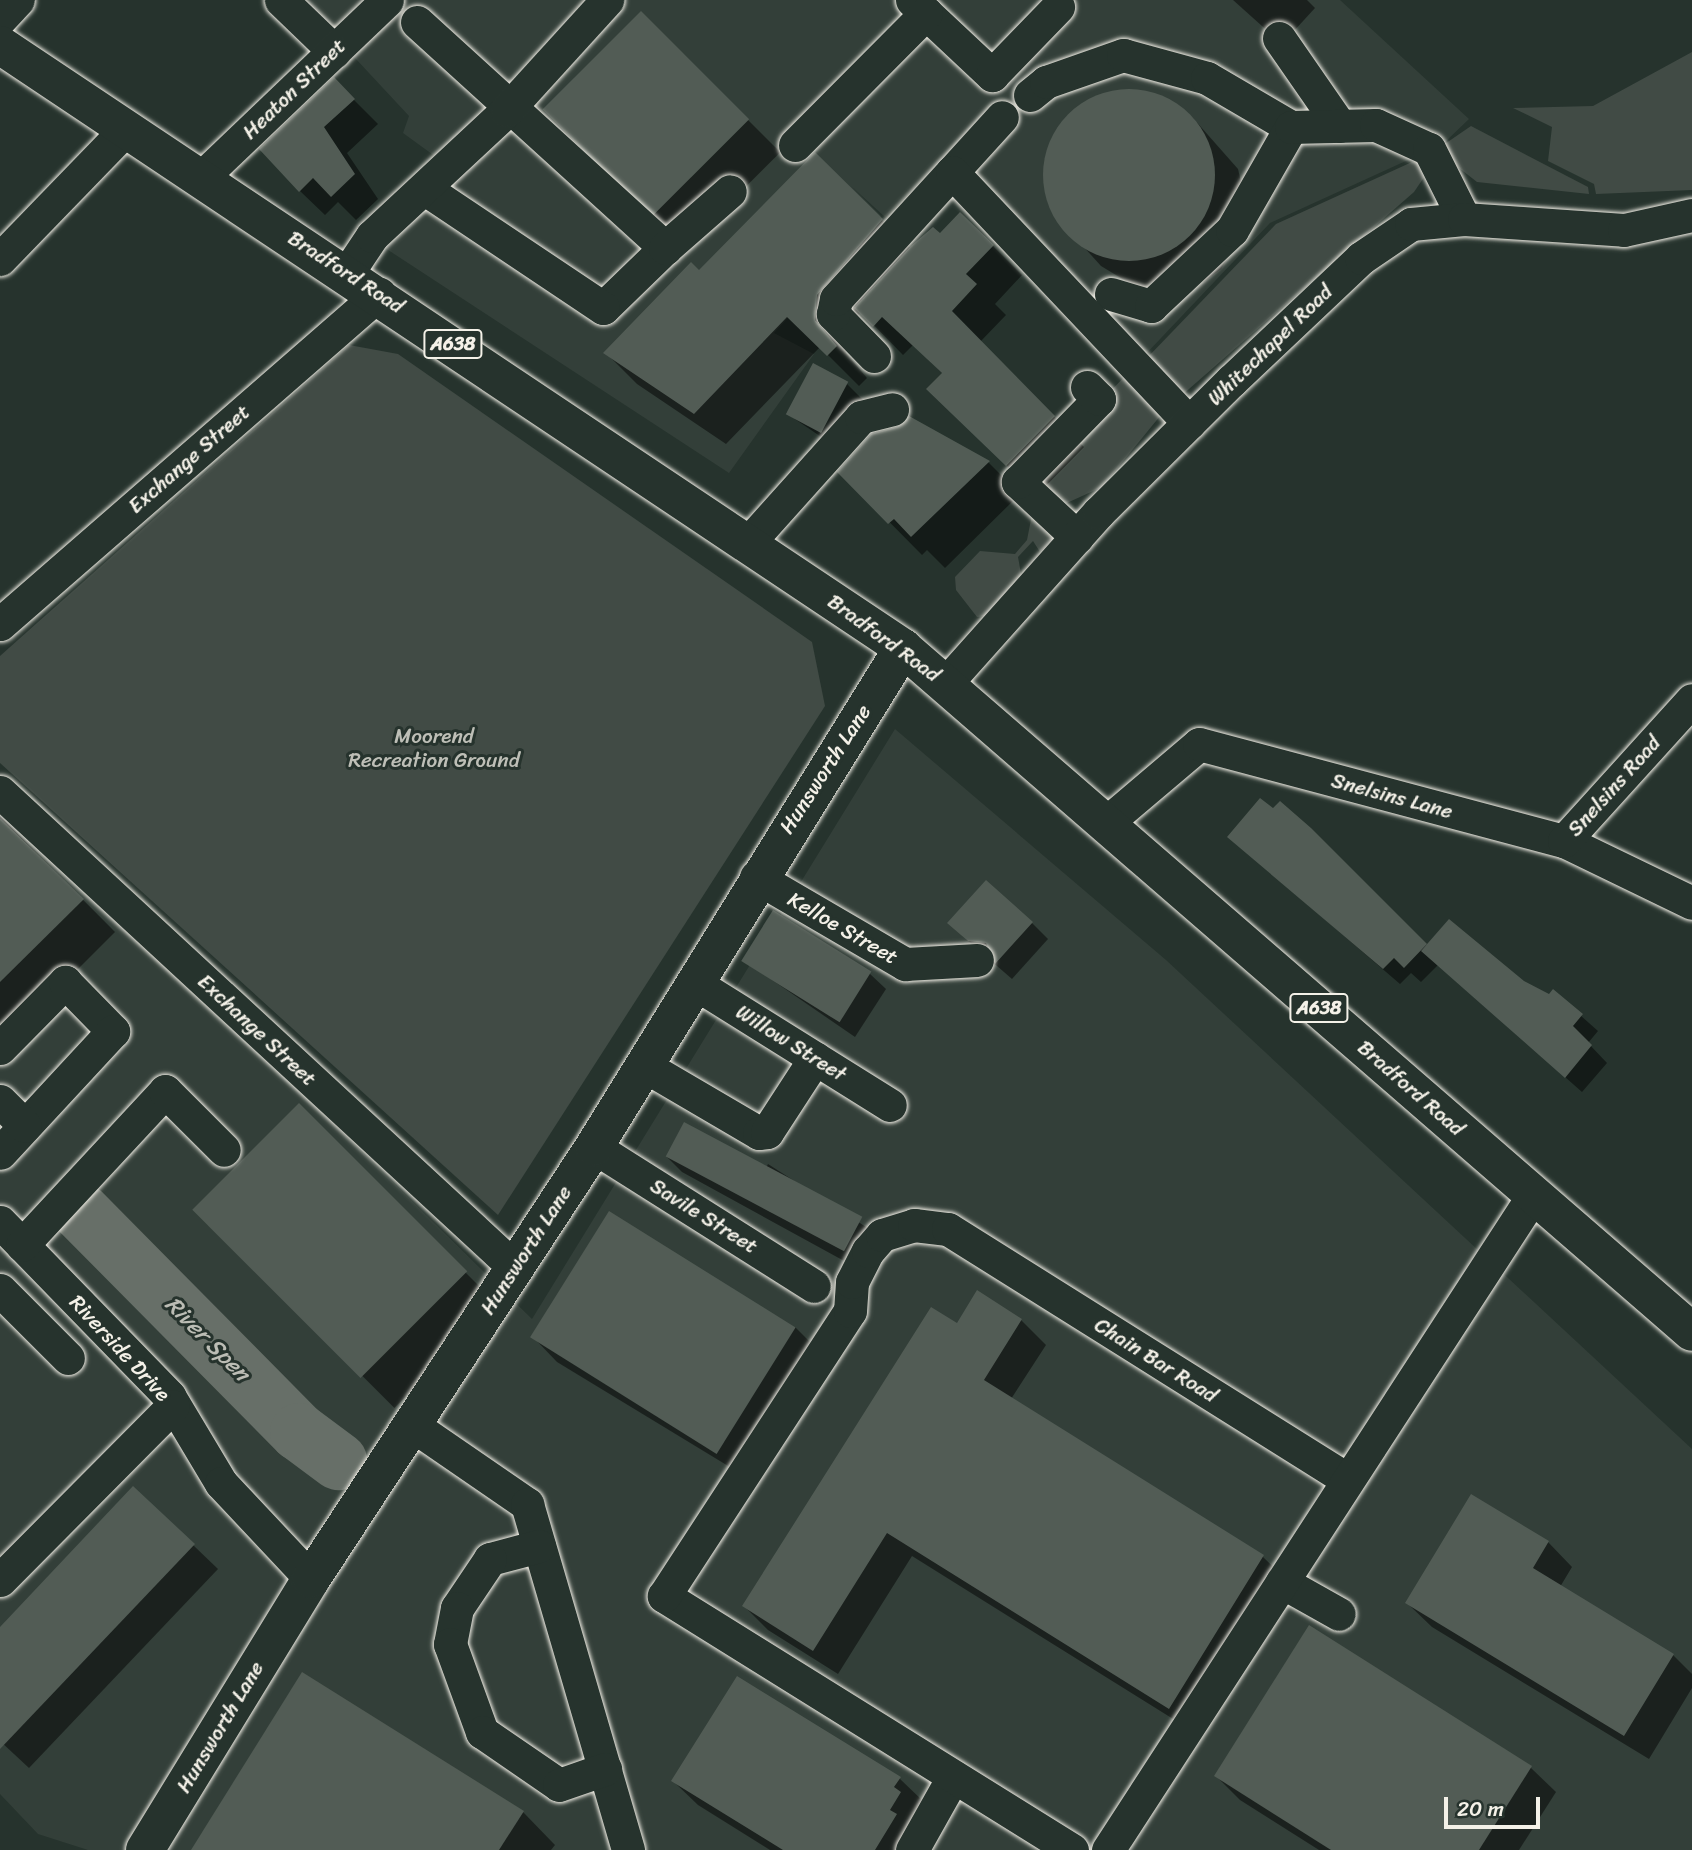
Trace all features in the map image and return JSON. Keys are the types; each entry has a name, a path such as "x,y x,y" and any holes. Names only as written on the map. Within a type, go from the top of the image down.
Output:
{"main road":[{"name":"Bradford Road","path":"0,45 124,131 348,272 903,648 1692,1332"},
{"name":"Hunsworth Lane","path":"145,1850 311,1579 594,1147 755,877 903,648"}],"street":[{"path":"0,19 18,0"},
{"path":"281,0 334,51"},
{"name":"Heaton Street","path":"201,178 387,0"},
{"path":"348,272 372,236 507,110 607,0"},
{"path":"795,145 919,6 992,75 1058,7"},
{"path":"418,22 507,110 665,248"},
{"path":"1279,38 1340,126"},
{"path":"1030,95 1046,82 1124,55 1207,78 1291,127 1376,125 1429,149 1464,219"},
{"path":"874,356 833,314 836,299 1002,117"},
{"path":"1111,294 1151,306 1232,230 1291,127"},
{"path":"0,259 124,131"},
{"path":"951,172 1189,423"},
{"path":"425,189 603,308 665,248 730,191"},
{"name":"Whitechapel Road","path":"946,683 1077,537 1189,423 1361,258 1412,224 1464,219 1624,230 1692,215"},
{"name":"Exchange Street","path":"0,624 379,293"},
{"path":"1077,537 1018,482 1099,399 1087,387"},
{"path":"748,543 862,417 892,409"},
{"name":"Snelsins Road","path":"1564,841 1692,700"},
{"name":"Snelsins Lane","path":"1107,823 1199,744 1564,841 1692,903"},
{"name":"Exchange Street","path":"0,792 514,1267"},
{"name":"Kelloe Street","path":"755,877 905,964 977,960"},
{"path":"0,1048 65,982 113,1031 0,1153"},
{"name":"Willow Street","path":"693,982 890,1105"},
{"path":"643,1065 759,1133 767,1132 815,1058"},
{"path":"11,1233 165,1091 224,1150"},
{"path":"0,1101 25,1126"},
{"name":"Savile Street","path":"594,1147 814,1286"},
{"path":"1108,1850 1346,1479 1534,1194"},
{"name":"Chain Bar Road","path":"953,1777 664,1596 850,1311 852,1282 868,1251 882,1236 914,1225 948,1229 1346,1479"},
{"name":"Riverside Drive","path":"11,1233 173,1406 221,1483 311,1579"},
{"path":"0,1290 68,1358"},
{"path":"0,1580 173,1406"},
{"path":"412,1425 527,1504 628,1850"},
{"path":"539,1546 490,1559 457,1608 450,1644 482,1732 559,1785 605,1769"},
{"path":"1282,1582 1339,1614"},
{"path":"912,1850 953,1777 1072,1850"}],"shaded area":[{"path":"301,0 1340,0 1469,119 1443,144 1270,223 1144,356 970,172 1021,116 1003,99 885,217 851,186 881,216 774,333 814,354 729,473 382,246 436,157 403,133 409,116"},
{"path":"895,729 1166,960 1692,1449 1692,1850 88,1850 38,1834 0,1794 0,797 532,1319"}],"green space":[{"path":"1692,52 1692,190 1596,194 1594,184 1548,161 1552,127 1513,108 1593,106"},
{"path":"1471,126 1588,187 1589,194 1477,182 1436,150"},
{"path":"1423,157 1431,167 1414,192 1181,396 1146,359 1276,224"},
{"name":"Moorend Recreation Ground","path":"349,345 398,354 812,642 825,706 498,1215 0,763 0,656"},
{"path":"1127,374 1165,410 1102,487 1058,507 1067,524 1040,552 1033,541 1018,557 1023,585 992,615 977,617 956,590 955,577 980,551 1015,554 1027,540 1035,499 1027,478"}],"building":[{"path":"641,11 749,119 651,217 543,109"},
{"path":"334,77 355,99 324,127 355,174 331,197 313,178 299,192 259,149"},
{"path":"1129,89 1162,96 1190,114 1208,142 1215,175 1208,208 1190,236 1162,254 1129,261 1096,254 1068,236 1050,208 1043,175 1050,142 1068,114 1096,96"},
{"path":"815,152 883,219 817,295 815,320 837,346 827,356 787,317 694,414 603,353 691,262 699,270"},
{"path":"960,212 994,245 966,274 977,284 952,311 1055,416 1006,466 926,389 942,373 882,317 873,327 854,308 911,246 933,227 940,233"},
{"path":"813,363 848,382 821,433 786,414"},
{"path":"909,416 990,461 911,537 894,519 888,524 837,472 871,434 897,427"},
{"path":"1260,798 1273,808 1280,801 1311,828 1427,944 1404,968 1394,958 1383,969 1227,837"},
{"path":"0,818 84,899 0,982"},
{"path":"986,880 1033,922 995,964 986,943 968,941 947,923"},
{"path":"773,910 871,971 840,1022 741,961"},
{"path":"1449,919 1524,981 1549,994 1553,989 1583,1014 1573,1026 1592,1045 1565,1078 1421,951"},
{"path":"299,1103 467,1271 361,1378 192,1210"},
{"path":"684,1122 862,1217 844,1251 666,1156"},
{"path":"609,1211 796,1328 717,1454 530,1337"},
{"path":"977,1290 1022,1319 984,1380 1264,1555 1169,1709 887,1533 813,1651 742,1606 931,1307 957,1323"},
{"path":"133,1486 195,1544 0,1749 0,1627"},
{"path":"1471,1494 1549,1541 1533,1568 1674,1654 1624,1736 1405,1603"},
{"path":"1309,1625 1532,1766 1479,1850 1331,1850 1214,1776"},
{"path":"302,1672 524,1811 499,1850 191,1850"},
{"path":"737,1676 901,1777 894,1787 901,1792 890,1810 897,1814 875,1850 783,1850 671,1781"}],"waterway":[{"name":"River Spen","path":"81,1212 299,1432 338,1461"}]}
